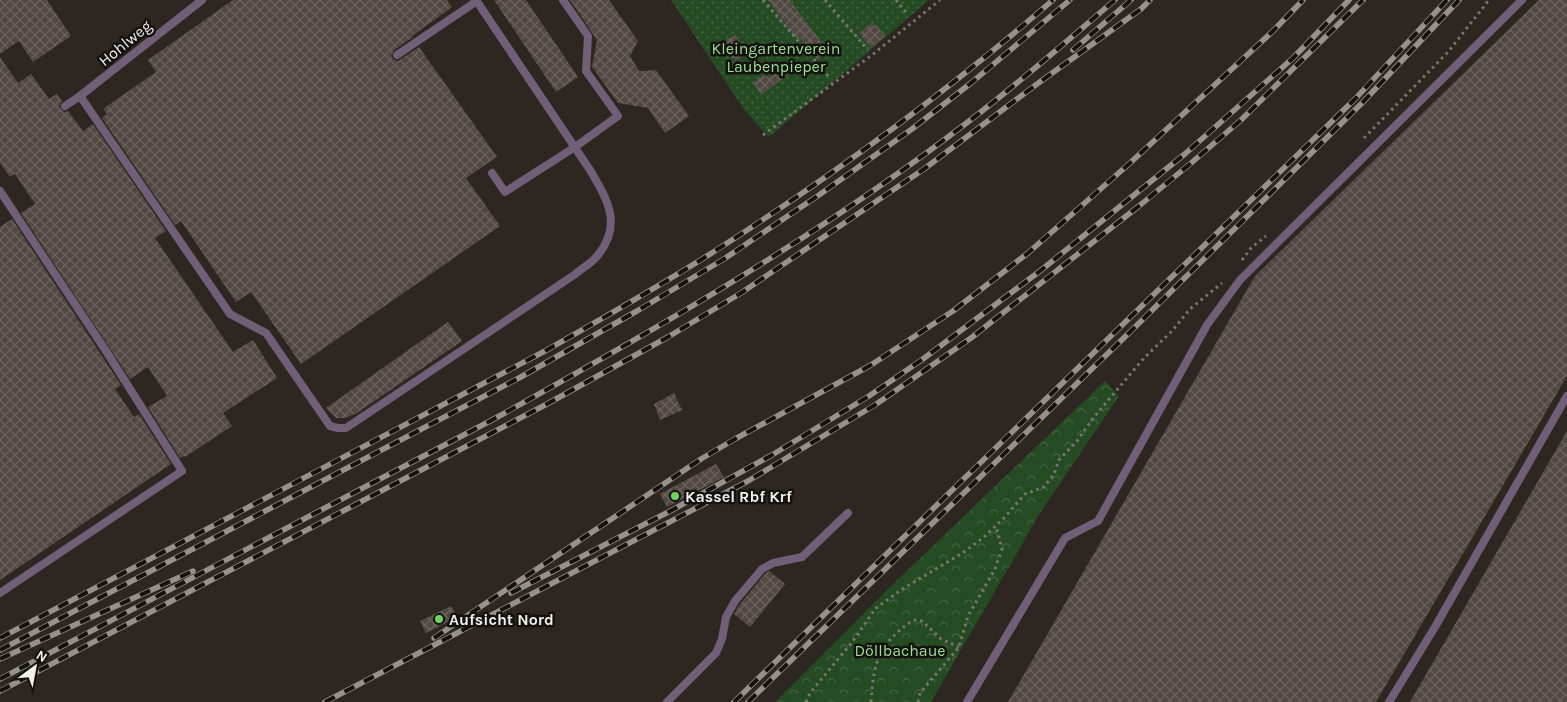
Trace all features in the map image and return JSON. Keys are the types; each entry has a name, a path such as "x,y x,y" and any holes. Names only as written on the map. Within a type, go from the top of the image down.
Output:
{"lane":[{"name":"Hohlweg","path":"65,106 202,0"},
{"path":"80,96 230,314 266,333 330,426 346,428 574,275 597,256 607,241 612,219 606,198 477,0 397,55"},
{"path":"492,173 506,192 575,148 618,116 586,71 588,36 563,0"},
{"path":"967,702 1065,538 1098,521 1207,325 1240,280 1522,0"},
{"path":"0,191 106,351 182,472 0,593"},
{"path":"1389,702 1435,626 1567,396"},
{"path":"666,702 716,653 722,639 726,617 735,601 762,569 773,563 802,557 848,513"}],"path":[{"path":"763,0 830,78"},
{"path":"826,0 868,50"},
{"path":"896,0 907,14"},
{"path":"763,135 872,55 940,0"},
{"path":"918,702 920,693 959,647 968,616 995,570 1002,550 996,526"},
{"path":"806,702 810,693 875,610 901,590 942,565"},
{"path":"871,702 873,678 880,654 896,632 913,620 922,621 941,639 959,647"}],"green space":[{"name":"Kleingartenverein Laubenpieper","path":"671,0 929,0 769,137 745,111"},
{"name":"Döllbachaue","path":"1105,381 1119,396 1040,513 931,702 775,702 891,586"}],"building":[{"path":"0,0 47,0 71,36 33,62 19,41 0,54"},
{"path":"233,0 447,0 452,7 394,50 391,56 394,60 398,61 419,47 497,157 466,178 500,226 301,364 251,292 236,302 181,221 175,225 102,118 107,114 103,109 156,72 148,60"},
{"path":"494,0 526,0 578,77 556,92"},
{"path":"570,0 609,0 638,41 630,56 639,71 656,70 689,116 665,133 648,108 618,103 592,67 597,40"},
{"path":"768,0 790,0 828,51 817,60 800,38 798,40"},
{"path":"1539,0 1567,0 1567,376 1376,702 1008,702 1255,276"},
{"path":"871,23 876,25 885,36 871,48 859,33"},
{"path":"735,35 747,53 735,62 722,43"},
{"path":"0,57 18,83 31,74 49,99 57,94 62,101 59,106 61,109 65,112 68,111 83,131 93,124 166,231 155,238 233,352 253,340 277,378 223,413 232,426 185,457 180,458 148,407 167,396 148,367 130,379 21,213 35,204 15,174 10,177 0,163"},
{"path":"793,69 761,95 753,82 764,75 766,77"},
{"path":"12,219 121,385 115,389 134,417 139,414 171,464 0,580 0,227"},
{"path":"448,322 462,341 357,413 345,418 336,418 326,408"},
{"path":"674,393 682,410 660,420 654,404"},
{"path":"1567,431 1567,702 1410,702"},
{"name":"Kassel Rbf Krf","path":"716,464 724,477 667,507 660,494"},
{"path":"769,571 785,584 750,627 734,614 740,604"},
{"name":"Aufsicht Nord","path":"451,606 458,617 426,633 420,621"}],"railway":[{"path":"0,638 545,351 676,275 762,220 848,161 973,67 1053,0"},
{"path":"0,650 519,378 724,259 912,129 971,83 1070,0"},
{"path":"0,679 492,420 609,355 725,286 838,214 970,121 1115,0"},
{"path":"1073,50 1131,0"},
{"path":"0,691 547,404 668,337 741,293 924,169 1141,9 1150,0"},
{"path":"434,638 701,459 871,365 953,311 1028,253 1130,163 1273,31 1303,0"},
{"path":"511,593 674,509 772,455 869,396 923,359 1040,271 1186,153 1293,58 1349,0"},
{"path":"325,702 748,481 875,405 971,338 1190,164 1241,120 1363,0"},
{"path":"734,702 1356,98 1447,0"},
{"path":"748,702 1131,331 1363,102 1459,0"},
{"path":"0,659 193,571"}],"place":[{"name":"Kassel Rbf Krf","path":"675,496"},
{"name":"Aufsicht Nord","path":"439,619"}]}
